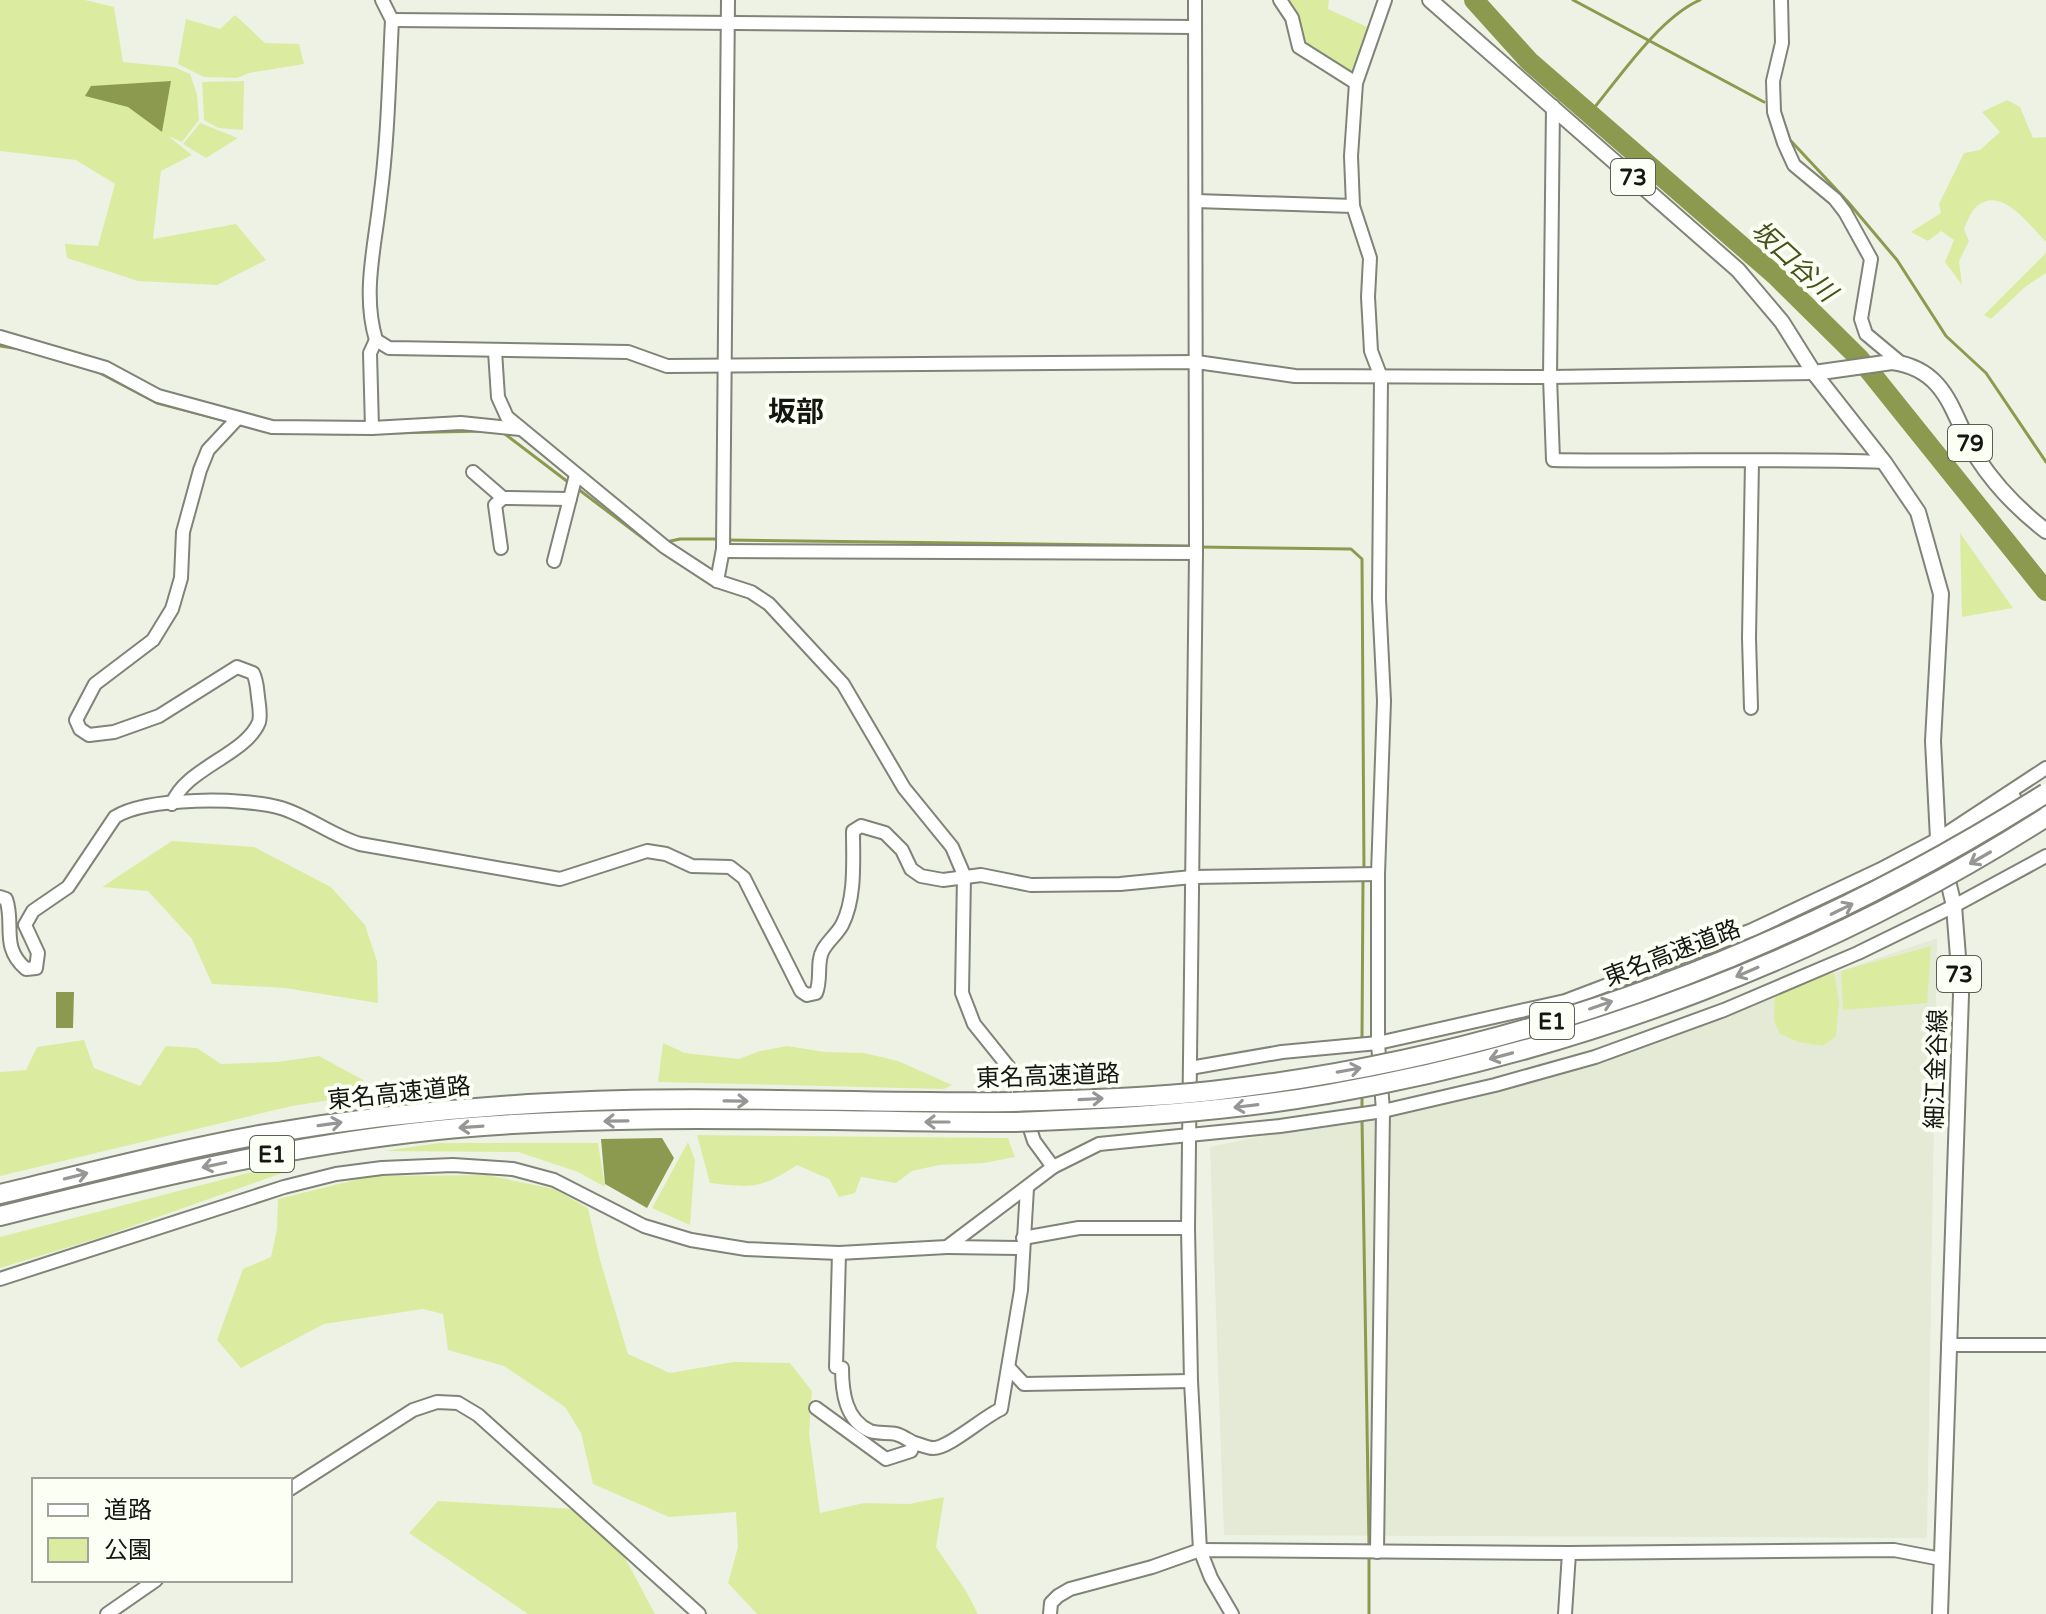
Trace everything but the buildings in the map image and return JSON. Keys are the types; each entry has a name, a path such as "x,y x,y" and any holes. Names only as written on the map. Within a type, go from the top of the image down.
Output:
{"highway":[{"name":"東名高速道路","path":"0,1194 265,1134 414,1113 548,1103 658,1100 1013,1102 1235,1088 1375,1066 1499,1038 1672,981 1778,939 1900,880 2046,793"},
{"name":"東名高速道路","path":"0,1216 161,1176 388,1135 549,1122 1015,1122 1171,1114 1326,1094 1453,1069 1668,1004 1805,948 1961,869 2046,817"}],"main road":[{"name":"73","path":"1430,0 1738,270 1821,372"},
{"path":"1821,372 1897,363"},
{"name":"79","path":"1897,363 1922,373 1945,391 1975,455 1997,486 2016,508 2046,531"},
{"name":"細江金谷線","path":"1821,372 1918,512 1941,594 1933,741 1939,844 1954,906 1961,995 1940,1614"}],"street":[{"path":"717,581 723,550 728,0"},
{"path":"1195,0 1196,552 1188,1135 1191,1381 1200,1550 1211,1578 1232,1614"},
{"path":"1280,0 1292,18 1299,47 1356,83"},
{"path":"1377,1552 1374,874 1384,701 1379,599 1381,377 1371,351 1368,297 1370,258 1353,206 1351,156 1356,83 1385,0"},
{"path":"1781,0 1782,43 1773,81 1774,112 1794,165 1835,199 1871,259 1861,319 1866,334 1897,363"},
{"path":"386,2 392,20 381,198 370,261 372,327 376,340 389,348 628,352 667,366 1197,362 1295,376 1381,377 1821,372"},
{"path":"392,20 1195,27"},
{"path":"1553,106 1550,377 1553,460 1829,459 1884,462"},
{"path":"1196,201 1353,206"},
{"path":"0,337 106,368 158,396 235,421 272,427 372,428 461,423 520,429"},
{"path":"372,428 370,353 376,340"},
{"path":"495,351 498,397 507,417 576,477 665,547 717,581 751,592 769,604 843,684 904,788 952,847 964,875 962,993 974,1024 1011,1070 1034,1141 1053,1167"},
{"path":"172,804 184,785 255,729 260,720 253,673 237,667 159,716 114,732 89,735 80,729 76,720 95,684 153,640 172,609 181,578 183,532 200,470 208,450 235,421"},
{"path":"1751,708 1752,461"},
{"path":"473,472 503,498"},
{"path":"554,561 576,477"},
{"path":"501,548 495,505 503,498 571,496"},
{"path":"723,550 1196,552"},
{"path":"1939,844 2046,768"},
{"path":"1190,1068 1282,1052 1374,1044 1565,1001 1752,930 1939,844 2046,775"},
{"path":"0,897 6,899 9,907 6,923 9,947 15,962 26,969 36,968 38,953 25,925 33,911 68,887 115,817 126,810 172,804 225,800 255,803 283,808 360,844 560,879 647,851 666,854 692,866 730,867 744,878 787,969 807,995 816,993 820,983 821,952 841,928 847,913 853,831 861,826 885,833 902,850 911,869 921,876 943,880 981,875 1031,885 1120,884 1192,877 1374,874"},
{"path":"947,1247 1053,1167 1099,1144 1280,1126 1376,1112 1495,1085 1595,1057 1724,1010 1858,953 2046,856"},
{"path":"0,1279 284,1187 336,1174 382,1168 453,1165 513,1169 554,1180 644,1226 691,1240 746,1249 839,1253 1023,1243 1079,1228 1188,1228"},
{"path":"839,1253 836,1367 842,1368 842,1392 848,1407 858,1422 871,1431 899,1434 914,1443 934,1448 948,1445 984,1416 1001,1409 1021,1290 1027,1188"},
{"path":"1948,1345 2046,1345"},
{"path":"1009,1368 1024,1384 1191,1381"},
{"path":"292,1488 413,1410 437,1402 458,1403 478,1415 699,1614"},
{"path":"816,1408 886,1459 911,1451 914,1443"},
{"path":"1050,1614 1051,1603 1070,1589 1200,1550 1569,1553 1894,1550 1941,1559"},
{"path":"1565,1614 1569,1553"},
{"path":"107,1614 153,1582"}],"shaded area":[{"path":"171,81 162,132 128,107 85,96 91,86"},
{"path":"1937,938 1927,1538 1224,1535 1210,1147 1383,1111 1676,1027"},
{"path":"56,992 74,992 73,1028 56,1028"},
{"path":"662,1138 674,1158 647,1208 605,1184 601,1139"}],"green space":[{"path":"0,0 85,0 114,7 123,62 174,67 190,74 197,94 199,120 182,142 168,136 192,155 161,171 153,239 236,224 266,260 217,285 138,281 67,258 65,244 98,246 115,184 76,160 0,151","holes":["171,81 162,132 128,107 91,87"]},
{"path":"1282,0 1329,0 1328,9 1374,30 1355,79 1299,47"},
{"path":"235,15 265,43 299,44 304,64 249,73 237,78 204,77 178,64 186,19 220,29"},
{"path":"244,81 243,130 218,128 204,120 202,82"},
{"path":"2007,100 2020,107 2033,138 2046,137 2046,242 2015,210 2006,204 1986,201 1975,208 1964,229 1969,241 1959,261 1962,285 1945,262 1954,240 1941,231 1928,241 1911,232 1941,213 1939,204 1964,153 1980,150 2000,132 1982,112"},
{"path":"200,123 238,138 206,158 183,144"},
{"path":"2046,253 2046,273 2025,287 1991,319 1984,315"},
{"path":"1960,533 2013,608 1962,617"},
{"path":"172,841 254,847 331,887 365,925 377,961 378,1003 285,988 212,984 192,939 148,891 102,887"},
{"path":"1931,946 1927,1003 1843,1010 1841,971"},
{"path":"1834,973 1839,1001 1836,1036 1823,1046 1798,1042 1780,1034 1774,1020 1775,988"},
{"path":"84,1040 94,1068 140,1086 166,1046 197,1048 221,1064 277,1062 319,1056 363,1080 362,1095 292,1106 0,1176 0,1072 26,1070 37,1047"},
{"path":"663,1043 685,1053 739,1059 787,1046 825,1052 864,1053 898,1061 952,1085 944,1089 658,1082"},
{"path":"697,1135 1008,1138 1015,1157 984,1163 939,1165 912,1171 896,1183 861,1177 855,1193 839,1197 829,1179 797,1165 774,1179 756,1185 710,1183"},
{"path":"688,1142 695,1160 690,1225 652,1208"},
{"path":"439,1143 598,1143 605,1187 578,1172 518,1152 384,1151"},
{"path":"279,1165 288,1171 99,1238 0,1268 0,1237"},
{"path":"487,1175 554,1189 588,1208 628,1354 670,1373 733,1362 790,1363 812,1391 809,1433 820,1513 864,1503 909,1504 944,1497 936,1547 978,1614 757,1614 728,1583 738,1547 736,1512 669,1517 593,1484 581,1433 565,1407 504,1366 448,1350 443,1314 423,1309 324,1324 241,1368 217,1340 243,1269 271,1257 277,1229 278,1199 371,1176"},
{"path":"438,1501 575,1509 624,1556 655,1614 528,1614 409,1533"}],"waterway":[{"name":"坂口谷川","path":"1474,0 1529,61 1775,275 1859,358 2046,591"},
{"path":"1573,0 1764,102"},
{"path":"1590,113 1655,34 1700,0"},
{"path":"1780,111 1790,140 1897,260 1946,336 1986,373 2046,462"},
{"path":"0,346 20,349"},
{"path":"96,371 157,403 219,419"},
{"path":"389,433 485,431"},
{"path":"501,431 568,482"},
{"path":"281,433 349,434"},
{"path":"578,489 652,545 655,544"},
{"path":"666,542 719,539"},
{"path":"726,540 1191,546"},
{"path":"1198,547 1351,549 1362,559 1364,871"},
{"path":"1362,1039 1363,879"},
{"path":"1362,1095 1362,1111"},
{"path":"1362,1119 1369,1547"},
{"path":"1369,1555 1369,1614"}],"district":[{"name":"坂部","path":"796,411"}]}
